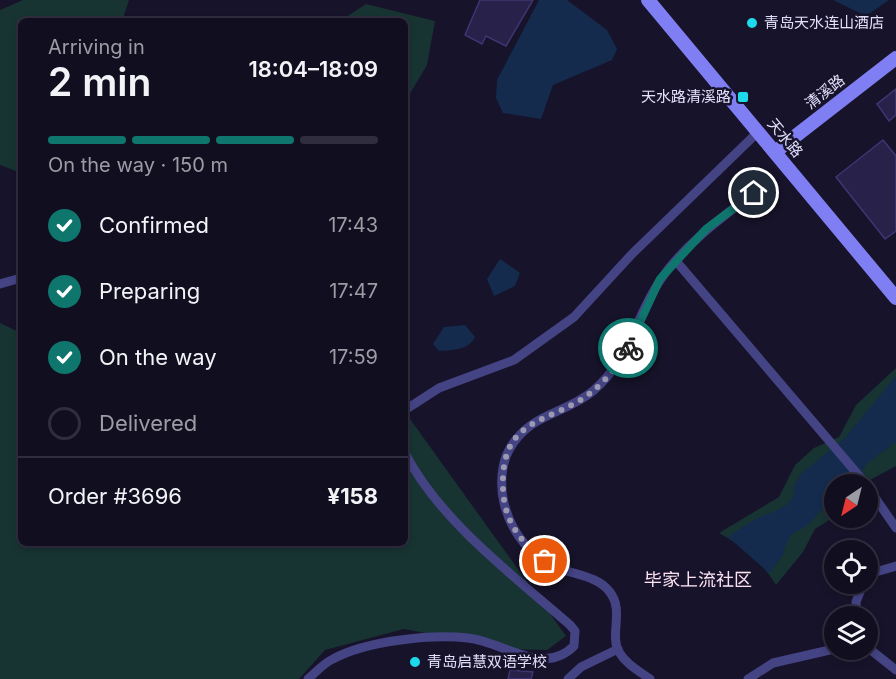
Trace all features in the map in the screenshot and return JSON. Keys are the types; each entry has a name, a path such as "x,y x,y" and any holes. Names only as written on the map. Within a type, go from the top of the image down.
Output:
{"street":[{"name":"天水路","path":"648,0 896,298"},
{"name":"清溪路","path":"775,152 896,58"},
{"path":"408,408 439,388 514,360 574,316 632,255 758,132"},
{"path":"650,679 627,662 618,649 617,600 604,585 551,565 524,544 512,527 503,502 502,471 508,451 522,430 535,420 593,391 624,354 660,279 706,229 754,193"},
{"path":"676,261 857,474"},
{"path":"0,284 18,279"},
{"path":"308,679 330,660 348,652 413,640 466,638 492,643 528,657 545,660 566,654 574,646 575,632 570,625 457,522 418,478 408,459"},
{"path":"878,502 896,528"},
{"path":"878,571 896,566"},
{"path":"568,679 581,667 618,649"},
{"path":"748,679 773,663 824,651"},
{"path":"878,655 896,670"}],"green space":[{"path":"23,0 129,0 123,18 18,18 18,172 0,165 0,10"},
{"path":"366,4 435,21 427,65 408,97 408,18 345,18"},
{"path":"0,323 18,332 18,546 408,546 408,416 566,636 547,650 510,649 404,629 325,650 299,679 0,679"},
{"path":"896,368 896,466 878,476 824,474 824,523 815,529 803,552 776,585 751,555 719,533 779,497 795,465 814,448 839,437 856,405"}],"water":[{"path":"539,0 567,0 607,30 617,49 612,60 553,85 541,119 503,113 496,98 497,80"},
{"path":"833,0 889,0 866,16"},
{"path":"500,259 520,273 515,286 494,296 487,279"},
{"path":"465,325 475,337 469,345 439,351 433,344 444,327"},
{"path":"896,376 896,442 866,464 861,474 824,474 824,507 808,525 792,534 783,555 769,573 728,537 752,521 788,504 794,493 794,485 801,474 845,438"}],"building":[{"path":"480,0 533,0 506,46 486,36 482,44 465,35"},
{"path":"896,89 896,115 889,121 877,104"},
{"path":"883,140 896,156 896,231 885,239 836,177"},
{"path":"510,670 533,672 531,679 508,679"}],"way so far":[{"path":"545,561 519,538 512,527 503,502 502,471 508,451 522,430 535,420 593,391 628,348"}],"place":[{"name":"青岛天水连山酒店","path":"752,23"},
{"name":"天水路清溪路","path":"743,97"},
{"name":"青岛启慧双语学校","path":"415,662"}],"district":[{"name":"毕家上流社区","path":"698,580"}],"route":[{"path":"628,348 660,279 706,229 754,193"}]}
